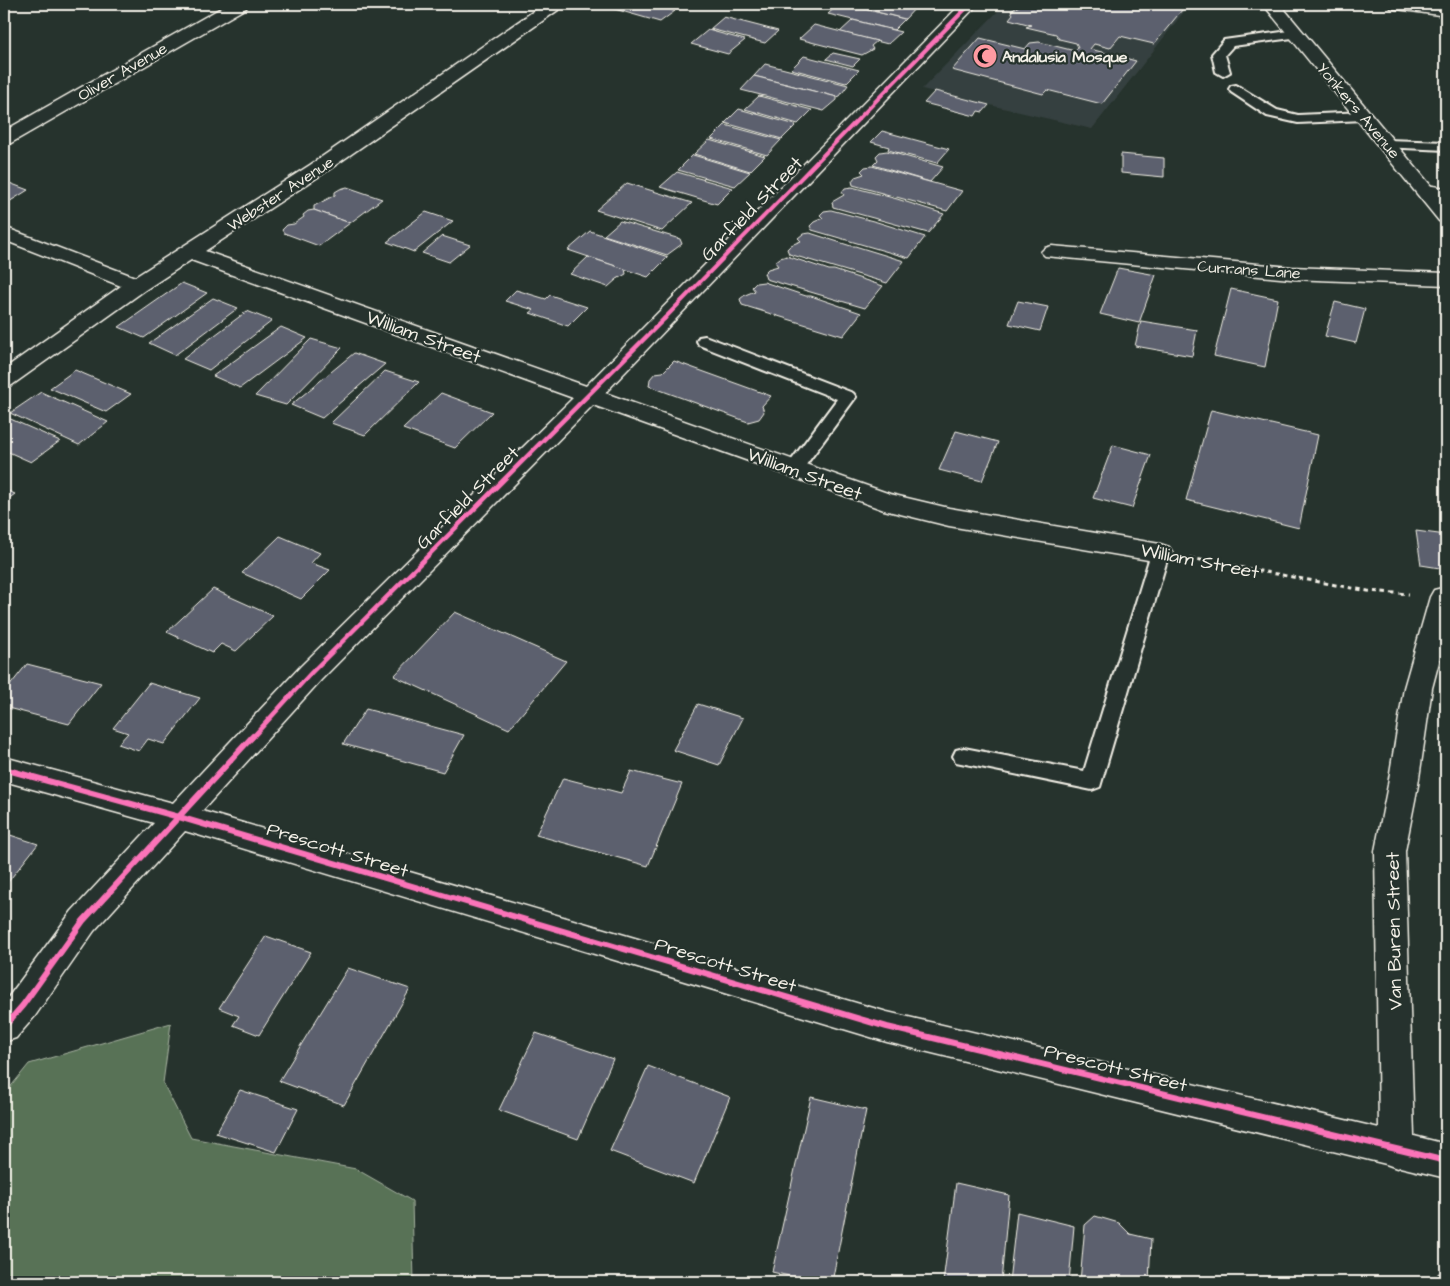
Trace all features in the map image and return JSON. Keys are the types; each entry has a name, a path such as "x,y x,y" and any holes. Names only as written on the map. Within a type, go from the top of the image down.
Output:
{"street":[{"name":"Oliver Avenue","path":"4,138 240,4"},
{"name":"Webster Avenue","path":"4,380 137,285 317,169 556,4"},
{"name":"Garfield Street","path":"4,1027 23,1005 83,921 311,673 589,396 970,4"},
{"name":"Yonkers Avenue","path":"1271,4 1446,217"},
{"path":"1397,4 1446,10"},
{"path":"1426,191 1446,194"},
{"path":"4,233 137,285"},
{"name":"William Street","path":"189,252 884,501 949,517 1160,552"},
{"name":"Currans Lane","path":"1052,252 1291,273 1446,279"},
{"name":"Van Buren Street","path":"1397,1151 1390,850 1403,785 1418,688 1445,597"},
{"name":"Prescott Street","path":"4,769 179,817 887,1027 1397,1151 1446,1161"}],"lane":[{"path":"1223,72 1218,54 1229,43 1296,34"},
{"path":"1236,89 1272,113 1298,119 1364,116"},
{"path":"1387,144 1446,146"},
{"path":"705,341 847,397 794,469"},
{"path":"964,756 1092,780 1160,552"}],"shaded area":[{"path":"1005,4 1190,4 1092,129 922,89"}],"green space":[{"path":"171,1023 163,1083 191,1138 356,1169 412,1201 414,1282 4,1282 4,1095 29,1064"}],"building":[{"path":"597,4 650,4 675,11 660,22"},
{"path":"839,4 905,19 894,30 828,14"},
{"path":"866,4 918,5 905,19 861,8"},
{"path":"914,4 940,4 936,9"},
{"path":"1022,4 1187,4 1154,44 1120,36 1110,48 1094,44 1090,49 1136,61 1102,104 1047,90 1043,94 952,70 980,38 1025,49 1030,43 1039,42 1075,51 1078,47 1076,43 1059,39 1056,34 1026,27 1031,25 1009,19 1013,14 1011,11"},
{"path":"724,17 778,31 765,43 710,29"},
{"path":"853,20 901,32 888,44 840,32"},
{"path":"814,25 877,41 871,46 873,49 862,55 799,39"},
{"path":"708,30 745,40 728,54 691,44"},
{"path":"833,53 860,59 853,66 826,59"},
{"path":"804,56 859,70 846,83 791,69"},
{"path":"765,64 848,85 840,96 837,97 754,76"},
{"path":"754,76 837,97 837,100 824,111 741,90"},
{"path":"935,91 989,105 983,112 978,111 975,116 924,103"},
{"path":"759,96 812,110 798,124 745,109"},
{"path":"739,109 796,125 782,139 725,123"},
{"path":"725,125 781,140 767,155 711,139"},
{"path":"882,131 949,149 937,163 888,150 889,147 871,142"},
{"path":"709,140 765,156 750,171 694,154"},
{"path":"887,151 943,167 930,182 873,165 878,160 876,156 880,152"},
{"path":"1121,154 1164,158 1164,177 1121,173"},
{"path":"693,155 750,172 735,186 678,170"},
{"path":"872,166 962,191 947,211 853,185 852,181 855,177 864,174 861,171 865,167"},
{"path":"677,172 733,188 717,204 660,187"},
{"path":"4,181 28,190 4,205"},
{"path":"627,183 692,203 662,231 596,210"},
{"path":"347,187 382,199 350,223 314,210 314,206 335,195 335,192 340,189"},
{"path":"852,187 944,214 928,233 833,207 832,202 844,195 842,192 845,188"},
{"path":"314,210 350,223 319,246 284,233 282,230 287,225 294,224 304,217 303,215 308,211"},
{"path":"831,210 925,237 909,258 812,230 810,226 823,218 820,215 824,211"},
{"path":"426,212 453,221 414,252 387,242"},
{"path":"620,221 680,239 682,244 667,255 604,235"},
{"path":"590,231 668,257 648,277 568,250"},
{"path":"810,233 904,261 887,283 789,254 787,249 801,241 798,238 803,234"},
{"path":"442,236 470,245 449,262 422,253"},
{"path":"787,256 883,286 865,308 766,279 764,273 768,269 778,266 775,262"},
{"path":"588,257 625,269 626,274 608,287 570,274"},
{"path":"1118,268 1156,275 1139,323 1100,314"},
{"path":"764,282 861,313 843,336 742,305 740,299 755,291 752,287 756,283"},
{"path":"182,283 207,293 144,338 119,327"},
{"path":"1231,289 1278,299 1265,367 1214,356"},
{"path":"516,290 546,299 550,295 587,307 568,326 530,313 534,310 505,301"},
{"path":"213,298 238,308 175,355 149,343"},
{"path":"1018,301 1048,307 1040,331 1009,324"},
{"path":"1335,302 1365,309 1356,343 1325,336"},
{"path":"247,311 272,321 209,370 183,359"},
{"path":"1141,321 1197,330 1192,356 1135,346"},
{"path":"281,327 307,338 240,388 213,376"},
{"path":"311,339 342,348 286,405 255,396"},
{"path":"354,353 385,364 322,418 291,405"},
{"path":"674,361 771,396 762,406 764,412 759,419 748,422 649,386 650,379 655,373 663,372"},
{"path":"75,370 131,394 106,412 50,388"},
{"path":"385,371 419,382 365,435 331,423"},
{"path":"41,392 108,422 79,445 10,413"},
{"path":"441,393 492,412 455,448 403,429"},
{"path":"1211,410 1318,435 1299,528 1186,500"},
{"path":"6,417 60,441 31,462 4,450 4,419"},
{"path":"956,431 998,442 982,481 939,470"},
{"path":"1113,445 1151,455 1132,508 1093,498"},
{"path":"4,489 15,494 4,502"},
{"path":"1416,531 1446,535 1446,569 1421,565"},
{"path":"280,536 320,553 311,563 330,570 301,599 242,573"},
{"path":"213,589 273,616 236,651 221,644 212,653 167,632"},
{"path":"455,612 566,661 509,729 394,676"},
{"path":"27,664 101,683 69,724 4,707 4,693"},
{"path":"149,683 200,698 164,744 148,739 139,751 118,744 128,733 113,728"},
{"path":"698,704 743,718 719,765 673,750"},
{"path":"366,709 464,735 443,772 343,744"},
{"path":"631,771 682,784 648,866 536,835 563,778 621,793"},
{"path":"4,833 38,844 4,887"},
{"path":"266,936 311,952 259,1035 233,1025 239,1016 219,1008"},
{"path":"348,968 410,989 344,1105 279,1081"},
{"path":"536,1033 613,1059 578,1139 499,1110"},
{"path":"648,1066 730,1097 694,1183 610,1151"},
{"path":"240,1090 298,1109 276,1152 216,1133"},
{"path":"811,1097 866,1110 832,1282 815,1282 772,1272"},
{"path":"956,1183 1009,1195 1001,1282 943,1282"},
{"path":"1017,1212 1074,1226 1069,1282 1009,1282"},
{"path":"1095,1216 1119,1223 1130,1234 1151,1239 1149,1282 1080,1282 1085,1225"},
{"path":"1438,1273 1446,1275 1446,1282 1439,1282"}],"cycle path":[{"path":"4,1027 23,1005 83,921 311,673 589,396 970,4"},
{"path":"4,769 179,817 887,1027 1446,1161"}],"place":[{"name":"Andalusia Mosque","path":"985,56"}]}
